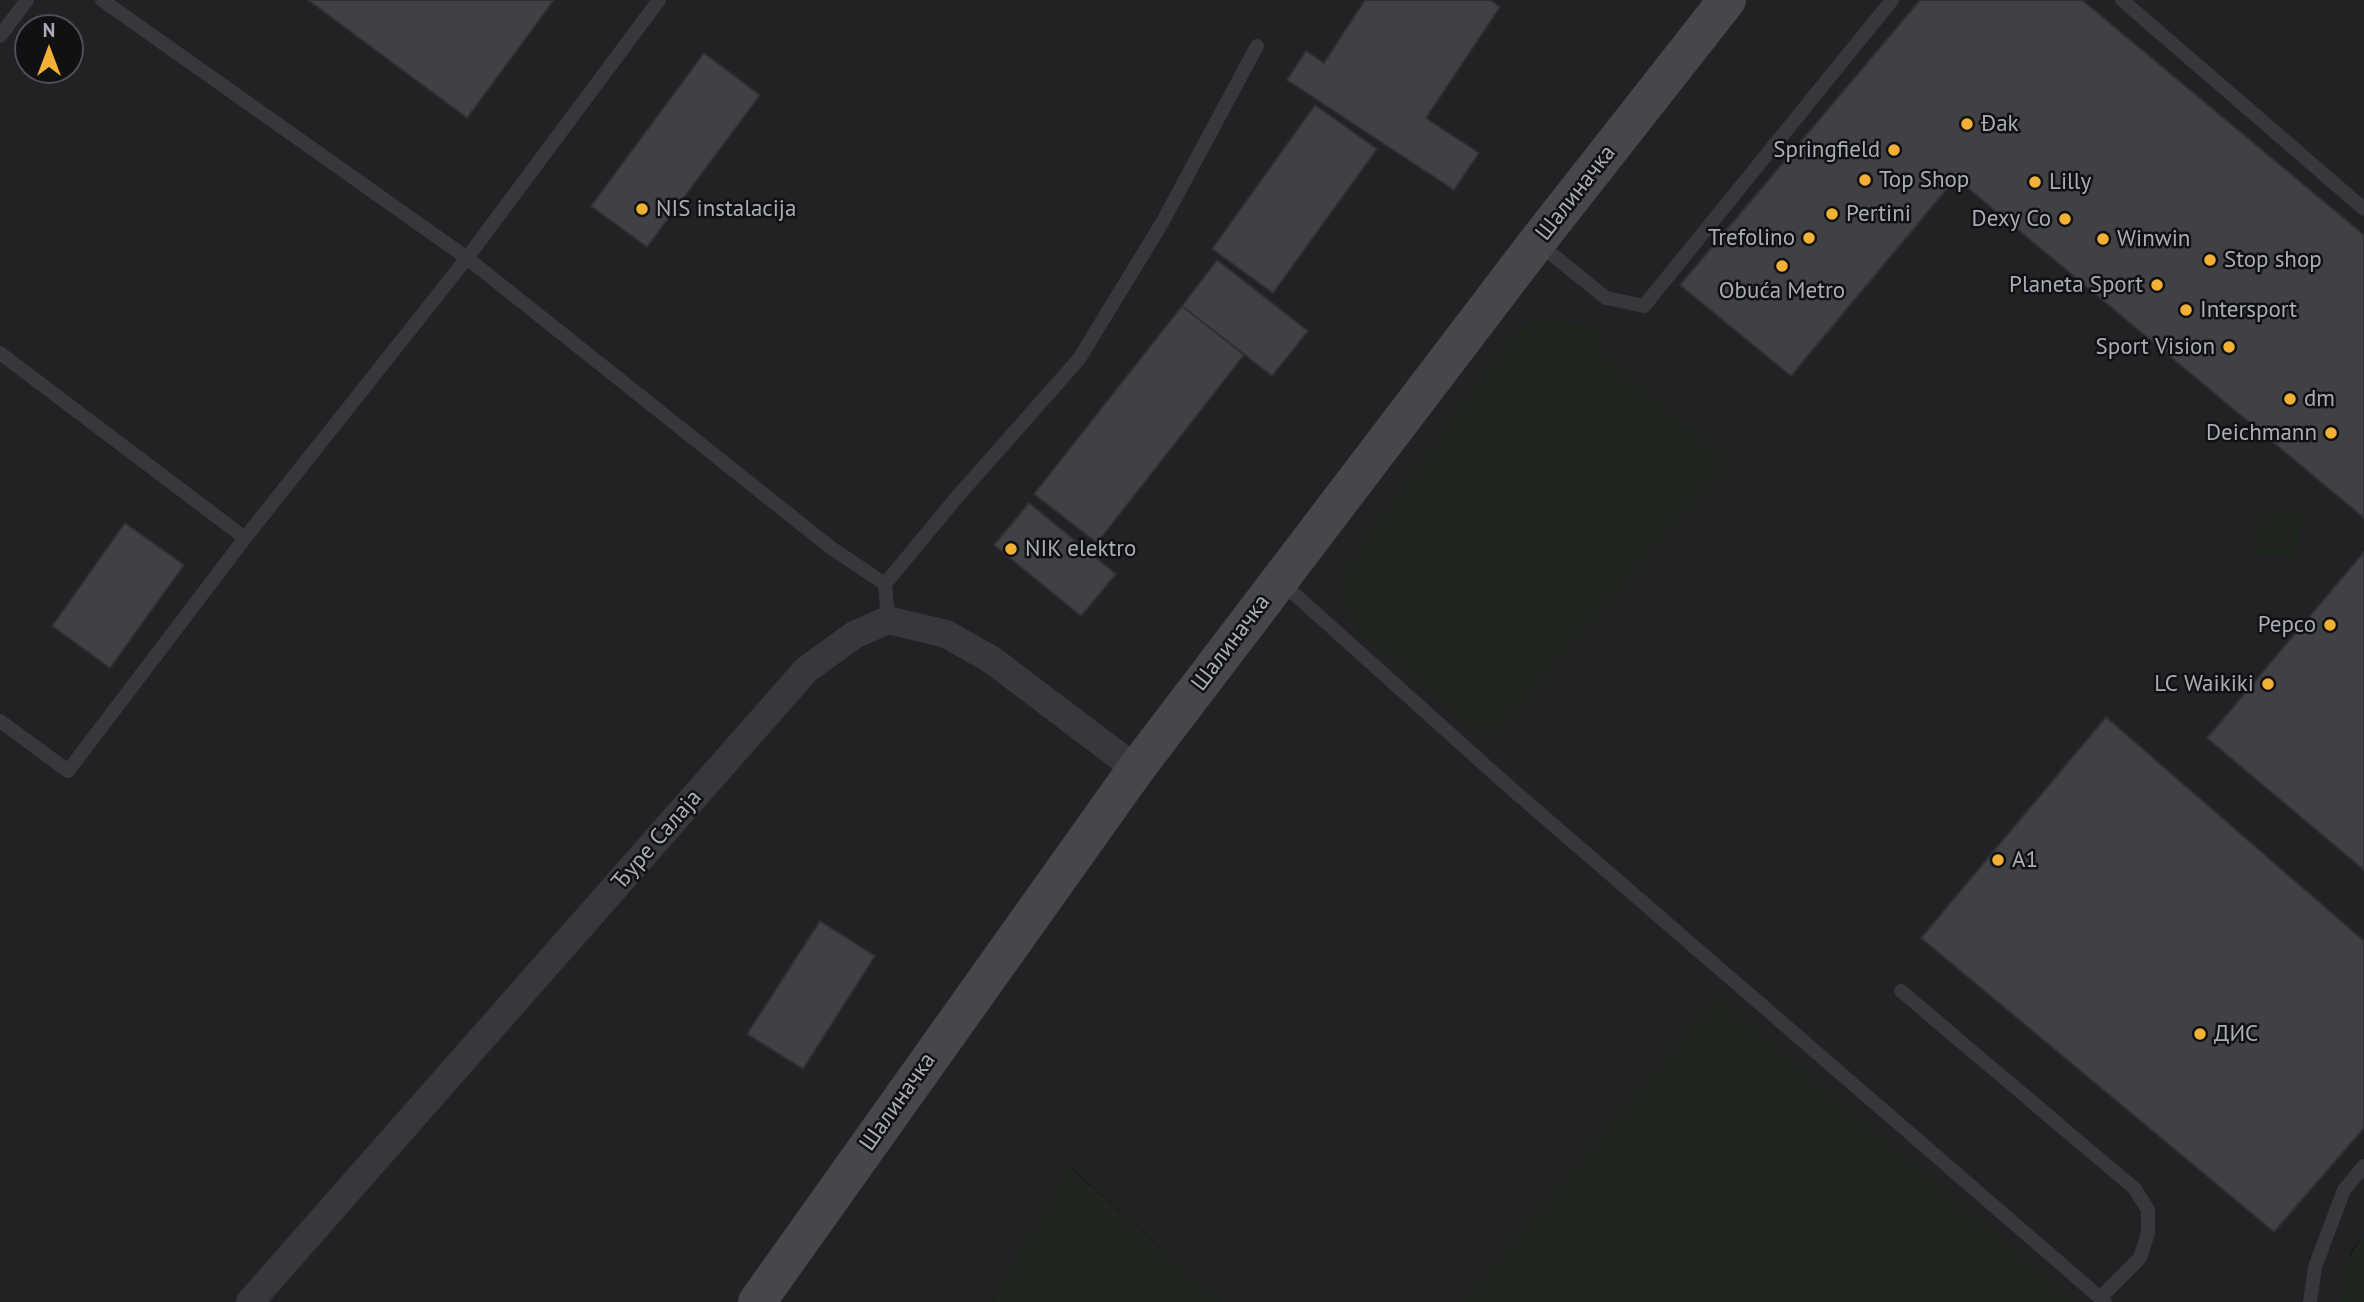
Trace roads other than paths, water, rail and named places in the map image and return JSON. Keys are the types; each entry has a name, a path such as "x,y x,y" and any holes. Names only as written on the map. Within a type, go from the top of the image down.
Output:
{"main road":[{"name":"Шалиначка","path":"757,1302 1136,769 1537,242 1727,0"}],"street":[{"path":"888,620 946,634 992,660 1136,769"},
{"name":"Ђуре Салаја","path":"250,1302 806,670 854,635 888,620"}],"lane":[{"path":"0,36 27,0"},
{"path":"102,0 467,258 830,547 885,584"},
{"path":"0,721 68,771 245,538 467,258 659,0"},
{"path":"1537,242 1606,298 1644,306 1892,0"},
{"path":"2122,0 2364,208"},
{"path":"888,620 885,584 957,497 1079,359 1162,223 1257,46"},
{"path":"0,353 245,538"},
{"path":"1279,579 1516,792 2103,1300 2140,1258 2148,1233 2148,1210 2134,1189 1901,991"},
{"path":"2310,1302 2315,1267 2344,1190 2364,1166"}],"place":[{"name":"Đak","path":"1967,124"},
{"name":"Springfield","path":"1894,150"},
{"name":"Top Shop","path":"1865,180"},
{"name":"Lilly","path":"2035,182"},
{"name":"NIS instalacija","path":"642,209"},
{"name":"Pertini","path":"1832,214"},
{"name":"Dexy Co","path":"2065,219"},
{"name":"Trefolino","path":"1809,238"},
{"name":"Winwin","path":"2103,239"},
{"name":"Stop shop","path":"2210,260"},
{"name":"Obuća Metro","path":"1782,266"},
{"name":"Planeta Sport","path":"2157,285"},
{"name":"Intersport","path":"2186,310"},
{"name":"Sport Vision","path":"2229,347"},
{"name":"dm","path":"2290,399"},
{"name":"Deichmann","path":"2331,433"},
{"name":"NIK elektro","path":"1011,549"},
{"name":"Pepco","path":"2330,625"},
{"name":"LC Waikiki","path":"2268,684"},
{"name":"A1","path":"1998,860"},
{"name":"ДИС","path":"2200,1034"}]}
